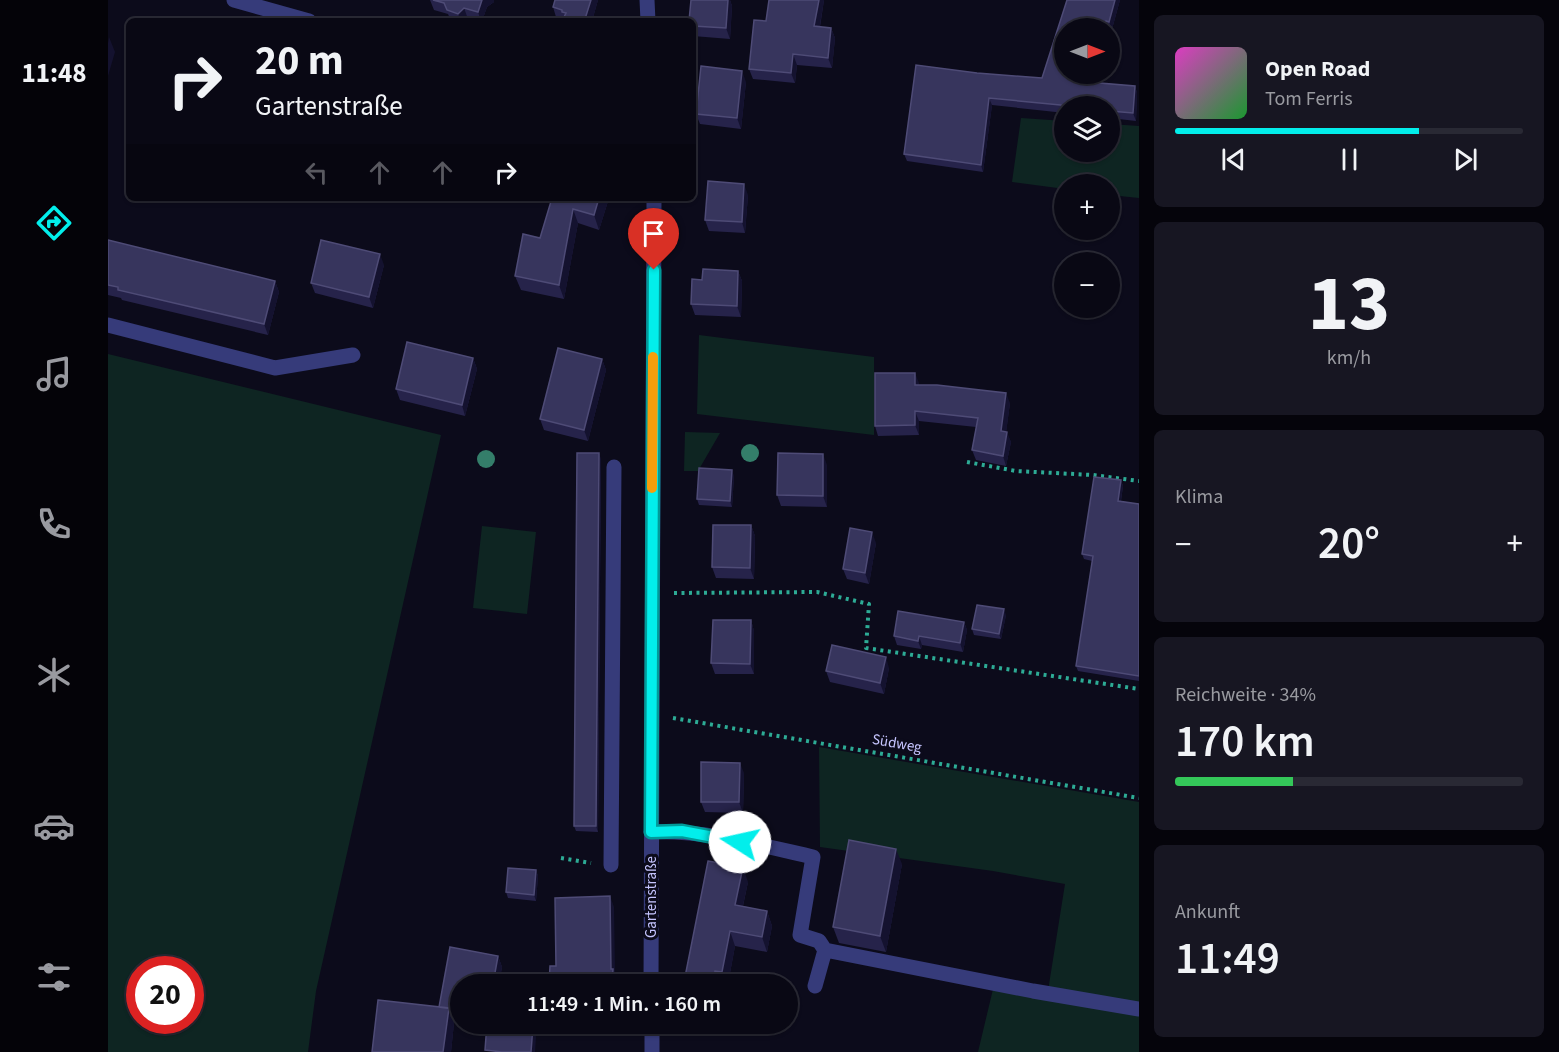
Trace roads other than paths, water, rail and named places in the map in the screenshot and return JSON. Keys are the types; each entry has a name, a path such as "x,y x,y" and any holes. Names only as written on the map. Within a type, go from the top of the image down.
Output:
{"street":[{"path":"234,0 298,18"},
{"path":"647,0 648,18"},
{"name":"Gartenstraße","path":"651,974 654,201"},
{"path":"108,325 275,368 353,355"},
{"path":"611,866 614,467"},
{"path":"651,832 682,831 813,857 800,934 819,941 825,950 1033,991 1139,1009"},
{"path":"815,986 825,950"},
{"path":"652,1034 652,1052"}]}
